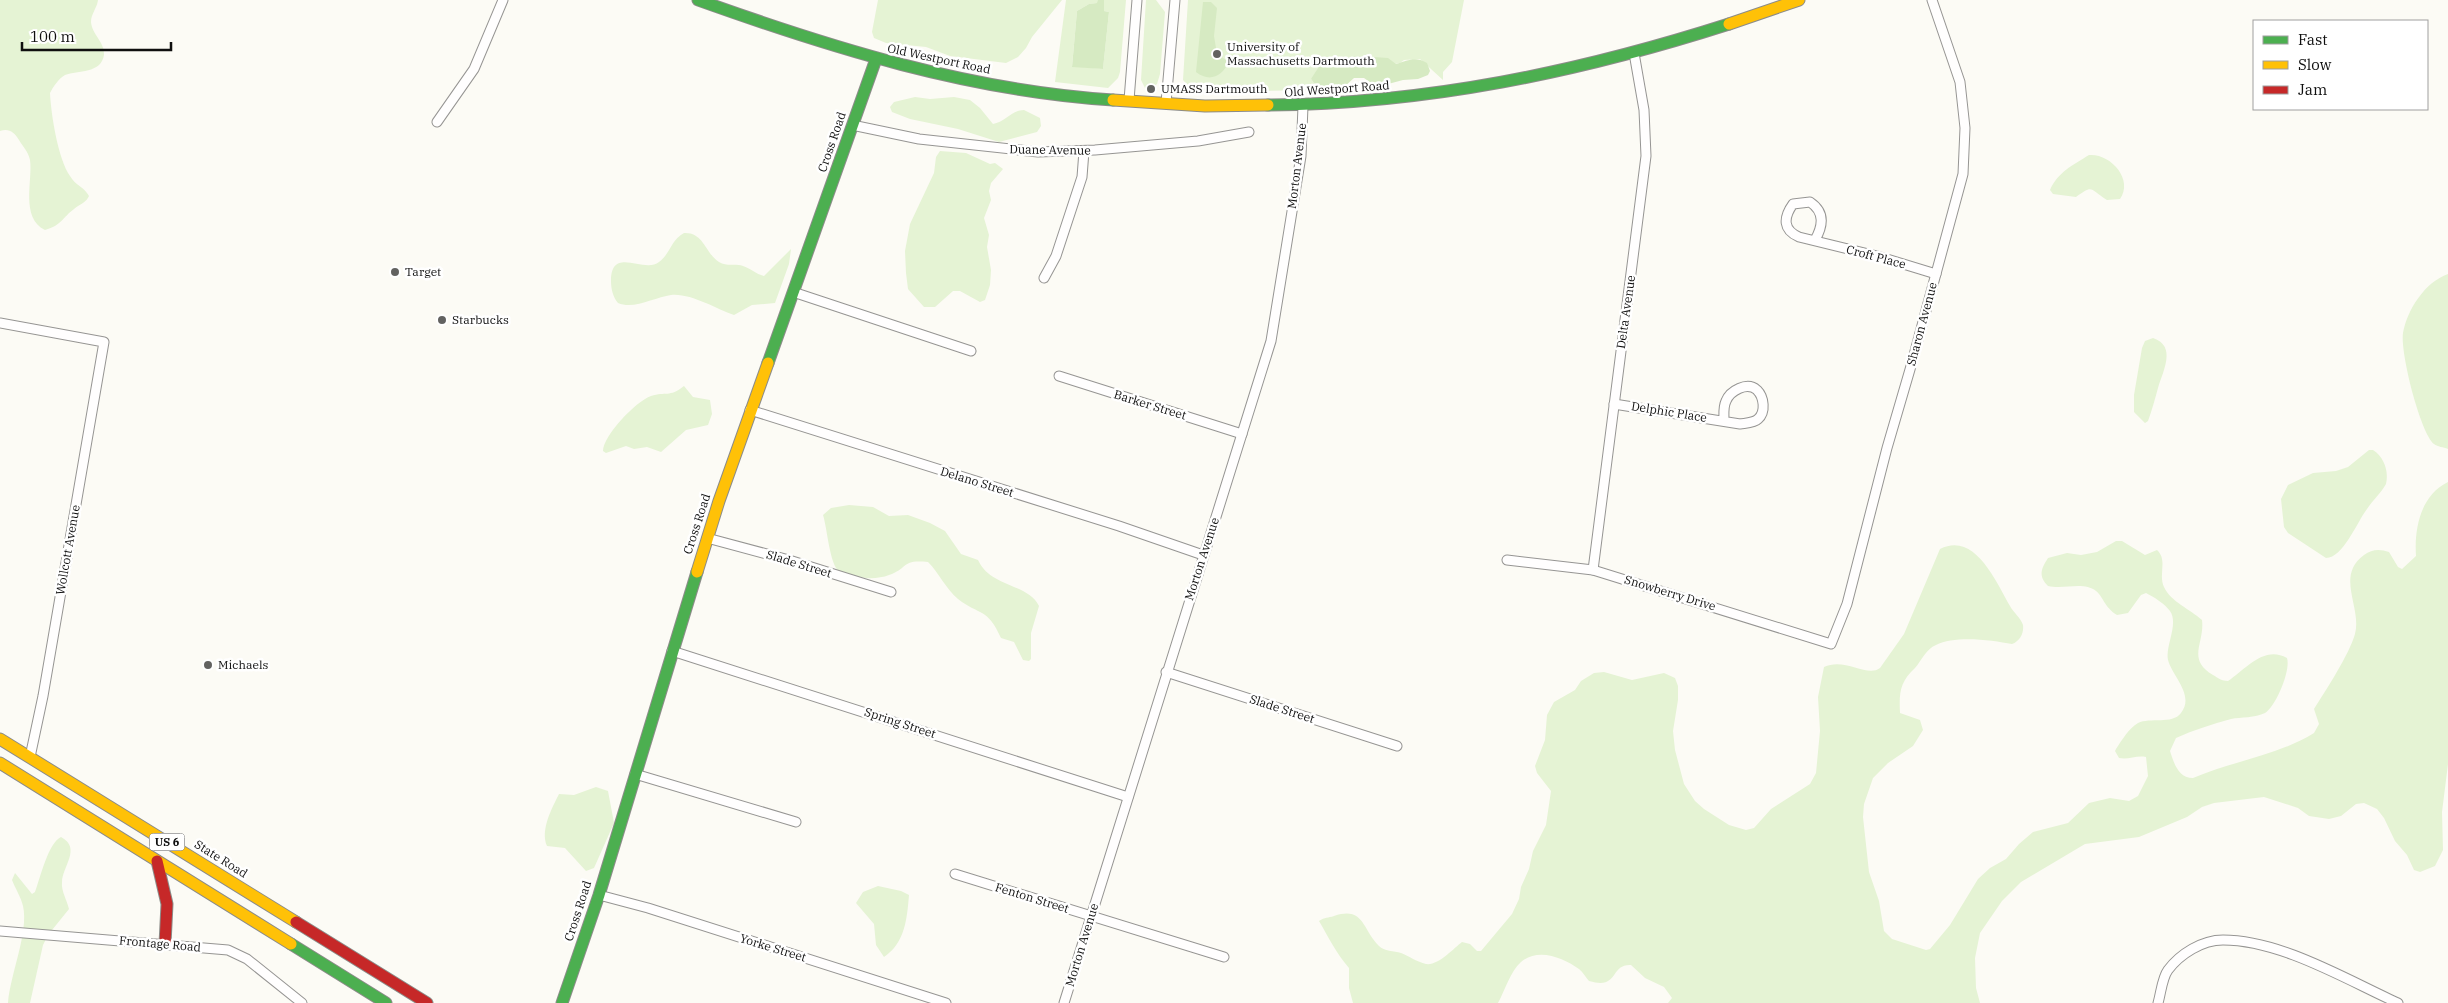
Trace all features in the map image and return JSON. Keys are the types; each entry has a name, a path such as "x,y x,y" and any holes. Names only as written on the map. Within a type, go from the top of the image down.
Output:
{"main road":[{"name":"Old Westport Road","path":"698,0 772,28 876,59 995,85 1035,92 1208,106 1304,106 1388,100 1468,90 1566,71 1634,54 1799,0"},
{"name":"Cross Road","path":"562,1003 599,895 707,538 750,410 876,59"},
{"name":"State Road","path":"0,739 427,1003"},
{"name":"US 6","path":"0,764 386,1003"},
{"path":"157,861 167,904 165,944"}],"street":[{"path":"437,122 474,69 503,0"},
{"path":"1129,100 1137,0"},
{"path":"1166,103 1174,0"},
{"name":"Sharon Avenue","path":"1830,645 1847,604 1887,448 1962,174 1965,150 1960,82 1932,0"},
{"name":"Delta Avenue","path":"1593,570 1646,156 1644,110 1634,54"},
{"name":"Morton Avenue","path":"1064,1003 1271,341 1301,156 1304,106"},
{"name":"Duane Avenue","path":"852,125 919,139 1014,150 1084,151 1198,141 1249,132"},
{"path":"1044,278 1056,256 1082,176 1084,151"},
{"name":"Croft Place","path":"1815,240 1821,229 1822,217 1817,207 1810,202 1793,204 1788,212 1786,227 1790,233 1936,274"},
{"path":"793,292 971,351"},
{"name":"Wollcott Avenue","path":"0,324 104,342 30,757"},
{"name":"Barker Street","path":"1058,376 1242,434"},
{"name":"Delphic Place","path":"1614,404 1740,424 1750,423 1758,418 1763,410 1763,400 1757,390 1741,387 1730,393 1724,403 1724,420"},
{"name":"Delano Street","path":"750,410 1119,526 1203,555"},
{"name":"Slade Street","path":"707,538 789,560 891,592"},
{"name":"Snowberry Drive","path":"1506,560 1593,570 1642,583 1830,645"},
{"name":"Spring Street","path":"672,651 1128,797"},
{"name":"Slade Street","path":"1166,672 1397,746"},
{"path":"635,774 796,822"},
{"name":"Fenton Street","path":"955,874 1224,957"},
{"name":"Yorke Street","path":"599,895 648,908 946,1003"},
{"name":"Frontage Road","path":"0,931 214,948 240,955 302,1003"},
{"path":"2158,1003 2167,972 2188,950 2222,940 2257,944 2295,956 2398,1003"}],"green space":[{"path":"0,0 98,0 91,22 103,46 104,55 102,61 94,68 65,75 58,80 50,93 54,124 62,159 72,179 89,196 85,202 76,207 58,224 45,230 37,224 30,208 30,160 28,154 13,133 9,130 0,131"},
{"path":"878,0 1062,0 1018,57 1006,63 950,56 926,47 886,43 874,38 872,32"},
{"path":"1066,0 1098,0 1098,3 1089,4 1077,11 1072,66 1103,69 1109,12 1104,11 1104,0 1126,0 1120,72 1118,78 1108,88 1055,82"},
{"path":"1098,0 1104,0 1104,11 1109,12 1103,69 1072,67 1077,11 1089,4 1097,3"},
{"path":"1146,0 1156,0 1165,12 1160,74 1157,84 1150,89 1145,88 1141,80"},
{"path":"1188,0 1464,0 1452,62 1443,72 1443,80 1420,59 1404,60 1400,63 1311,79 1319,90 1200,92 1192,90 1183,80"},
{"path":"1203,2 1211,2 1217,8 1214,36 1217,54 1229,62 1223,71 1211,77 1206,77 1196,72"},
{"path":"1359,56 1388,58 1396,64 1412,59 1419,60 1427,63 1430,71 1428,75 1418,79 1403,80 1377,87 1364,78 1354,78 1344,87 1319,90 1311,79 1322,62"},
{"path":"915,97 930,99 954,97 970,100 980,108 993,124 1024,110 1040,118 1041,126 1037,132 999,142 958,129 910,119 892,112 890,107 894,102"},
{"path":"940,151 966,153 990,164 995,163 1003,169 991,183 989,191 991,200 984,218 989,235 987,247 991,270 990,285 985,300 980,302 960,291 953,291 935,307 924,307 908,289 905,251 910,224 934,173 936,157"},
{"path":"2089,155 2105,158 2118,169 2124,183 2124,191 2120,199 2107,200 2092,189 2086,190 2076,197 2053,194 2050,190 2057,178"},
{"path":"684,233 691,234 700,239 719,262 743,266 764,276 791,249 789,264 775,303 752,305 734,315 687,296 679,295 665,296 631,305 618,303 611,284 612,270 616,265 622,262 629,262 653,265 663,259 676,239"},
{"path":"2448,274 2448,449 2434,444 2417,409 2405,357 2403,333 2408,315 2418,298 2432,283"},
{"path":"2153,338 2165,347 2166,360 2148,421 2145,423 2134,412 2134,395 2142,348 2145,341"},
{"path":"684,386 693,397 710,400 712,414 708,425 686,430 661,452 647,447 634,449 626,446 606,453 603,451 604,445 614,428 637,405 651,396 671,393"},
{"path":"2369,450 2373,450 2383,460 2387,474 2386,484 2367,509 2344,546 2332,556 2326,558 2288,533 2284,527 2281,499 2288,485 2313,473 2336,471 2348,467"},
{"path":"2448,482 2448,764 2442,812 2443,850 2435,866 2420,872 2414,870 2407,855 2395,841 2384,818 2377,809 2364,803 2356,804 2341,816 2329,819 2309,816 2298,808 2264,797 2214,803 2202,807 2187,817 2139,837 2085,844 2021,882 2002,901 1980,933 1975,958 1976,988 1980,1003 1668,1003 1672,998 1664,987 1645,978 1631,965 1620,968 1610,980 1599,983 1589,981 1580,970 1566,961 1551,956 1535,955 1517,966 1498,1003 1353,1003 1349,988 1349,968 1340,957 1319,921 1325,918 1351,914 1361,921 1381,948 1401,953 1426,964 1431,964 1441,960 1462,942 1470,944 1477,951 1481,951 1512,914 1529,869 1533,851 1546,825 1551,791 1537,773 1535,766 1545,740 1547,715 1554,702 1575,690 1581,681 1594,673 1604,672 1632,680 1664,673 1675,678 1678,686 1678,700 1673,731 1675,750 1684,784 1695,801 1729,825 1746,830 1754,828 1771,809 1810,784 1816,773 1820,731 1818,697 1824,667 1840,664 1869,671 1880,668 1904,634 1940,549 1952,545 1964,547 1983,562 2011,608 2021,620 2023,628 2019,639 2012,644 1963,639 1944,642 1927,652 1903,683 1900,699 1900,713 1920,720 1923,730 1913,746 1888,763 1873,778 1864,804 1863,817 1869,872 1879,901 1884,931 1892,939 1926,950 1930,949 1950,925 1978,879 1990,868 2006,859 2033,832 2068,823 2089,803 2110,798 2129,801 2138,796 2148,776 2146,757 2119,758 2115,751 2116,749 2129,731 2138,723 2172,719 2181,713 2185,706 2184,693 2168,660 2168,648 2173,622 2168,608 2146,593 2141,595 2128,613 2117,615 2109,609 2098,593 2091,588 2048,586 2043,579 2042,572 2048,558 2067,553 2081,555 2097,552 2116,541 2122,541 2145,555 2157,550 2162,558 2162,582 2167,592 2202,620 2198,657 2205,669 2218,678 2228,681 2263,656 2271,654 2287,658 2287,671 2282,687 2274,703 2265,713 2224,721 2176,738 2170,751 2175,765 2180,773 2193,778 2286,747 2314,733 2319,724 2314,709 2343,662 2355,634 2355,613 2350,582 2351,572 2364,555 2376,550 2389,552 2398,567 2402,569 2416,556 2416,534 2425,504 2431,495"},
{"path":"849,505 873,507 889,516 908,515 930,523 945,531 961,554 978,560 991,576 1027,593 1039,606 1031,633 1031,659 1029,661 1023,660 1014,642 1001,638 987,617 958,599 928,562 909,563 895,572 876,578 859,577 839,571 833,562 823,515 831,508"},
{"path":"596,787 608,791 614,823 594,868 586,871 565,848 547,846 545,833 548,819 559,794 574,795"},
{"path":"61,837 67,841 71,852 62,885 69,909 48,935 43,945 30,1003 8,1003 21,941 24,916 22,903 12,880 15,873 32,894 35,892 48,854 52,846"},
{"path":"878,886 901,891 909,895 906,921 901,938 884,957 876,945 874,924 856,903 863,892"}],"traffic: fast":[{"path":"698,0 799,35 902,65 1007,87 1113,100"},
{"path":"1268,105 1386,99 1502,82 1616,57 1729,24"},
{"path":"768,363 876,59"},
{"path":"562,1003 599,895 697,572"},
{"path":"291,944 386,1003"}],"traffic: slow":[{"path":"1729,24 1799,0"},
{"path":"1113,100 1205,106 1268,105"},
{"path":"697,572 719,501 768,363"},
{"path":"0,739 296,922"},
{"path":"0,763 291,944"}],"traffic: jam":[{"path":"157,861 167,904 165,944"},
{"path":"296,922 427,1003"}],"place":[{"name":"University of Massachusetts Dartmouth","path":"1217,54"},
{"name":"UMASS Dartmouth","path":"1151,89"},
{"name":"Target","path":"395,272"},
{"name":"Starbucks","path":"442,320"},
{"name":"Michaels","path":"208,665"}]}
